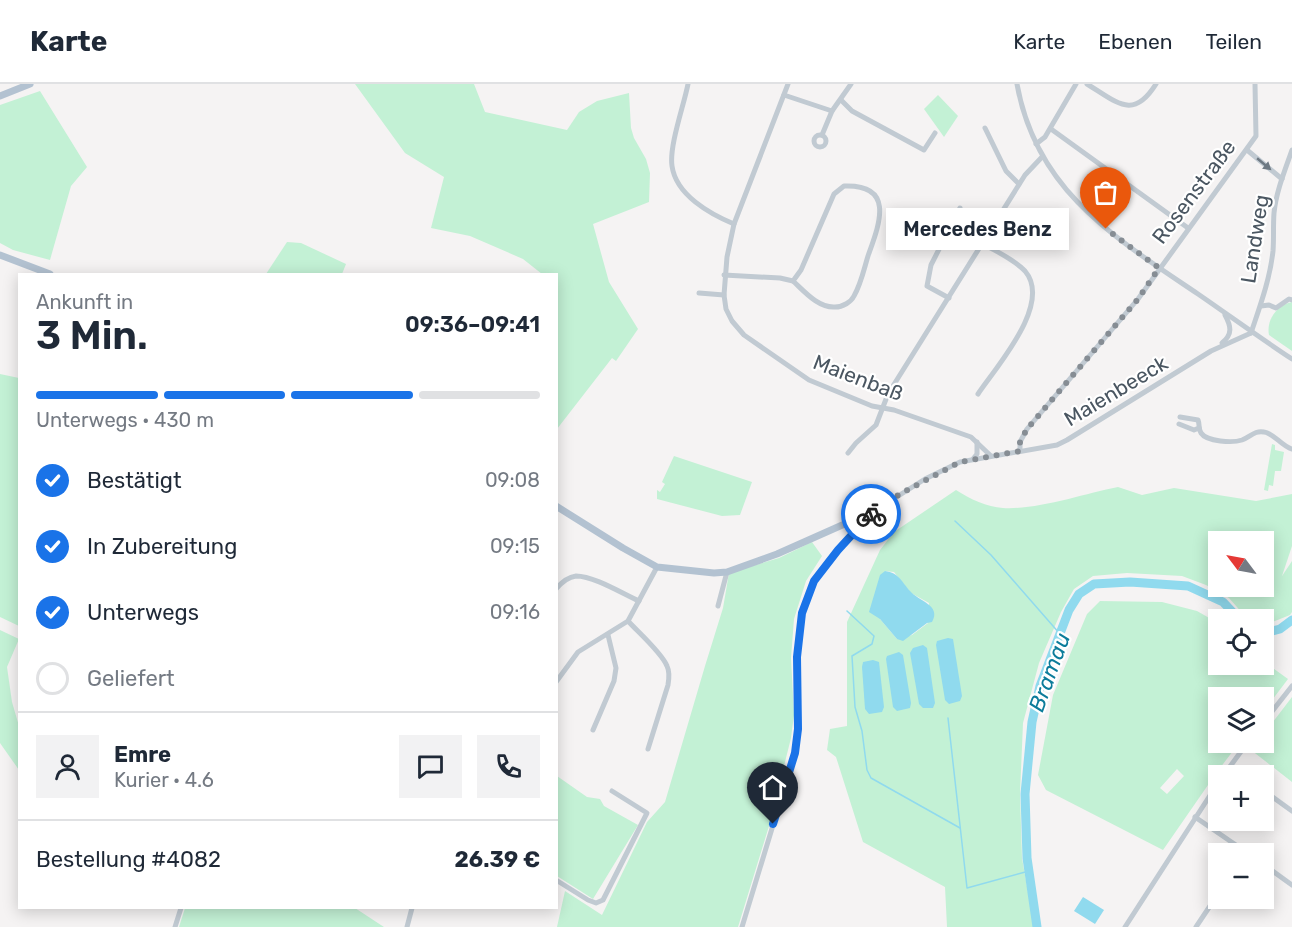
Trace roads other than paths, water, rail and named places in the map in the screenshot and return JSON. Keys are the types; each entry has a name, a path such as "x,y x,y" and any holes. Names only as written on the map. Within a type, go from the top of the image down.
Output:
{"main road":[{"path":"0,96 30,84"},
{"path":"0,255 47,273"},
{"path":"558,507 622,548 657,567 714,573 727,572 777,554 849,522 864,521"}],"street":[{"path":"688,84 672,156 673,171 683,188 701,207 734,224"},
{"name":"Maienbaß","path":"788,84 734,224 724,275 726,309 732,321 744,335 809,380 882,409 913,416 971,437 991,456"},
{"path":"822,135 832,111 851,84"},
{"path":"1017,84 1026,118 1042,157 1083,210 1159,268 1292,359"},
{"path":"1036,144 1051,129 1076,84"},
{"path":"1087,84 1119,103 1133,106 1148,98 1156,84"},
{"name":"Rosenstraße","path":"1020,451 1020,442 1027,429 1138,299 1256,136 1255,84"},
{"path":"784,94 832,111"},
{"path":"841,100 852,111 924,150 935,133"},
{"path":"985,128 1006,171 1019,184"},
{"path":"1051,129 1188,228"},
{"path":"1247,150 1282,179"},
{"name":"Landweg","path":"1251,333 1261,306 1273,251 1274,212 1292,150"},
{"path":"849,453 856,443 876,425 888,394 1019,184 1029,169 1042,157"},
{"path":"724,275 780,278 793,281 825,306 833,308 842,306 854,296 880,221 880,205 877,198 856,186 844,186 838,189 801,270 793,281"},
{"path":"949,298 927,286 931,265 960,208"},
{"path":"978,394 1025,325 1033,294 1032,285 1025,272 982,243"},
{"path":"699,293 724,295"},
{"path":"1261,306 1269,305 1276,308 1289,299 1292,300"},
{"path":"1211,351 1229,336 1230,323 1225,313"},
{"name":"Maienbeeck","path":"743,927 795,753 798,729 797,657 802,613 814,581 864,521 876,510 917,484 960,462 1057,445 1211,351 1251,333"},
{"path":"1180,417 1196,419 1203,435 1207,438 1240,440 1262,431 1292,449"},
{"path":"1179,424 1194,430 1199,428"},
{"path":"973,459 977,454 977,442"},
{"path":"558,679 578,652 628,621 657,567"},
{"path":"718,606 727,572"},
{"path":"558,587 567,579 575,576 588,579 639,601"},
{"path":"628,621 667,665 669,676 648,749"},
{"path":"593,730 614,681 616,668 608,635"},
{"path":"1274,709 1292,686"},
{"path":"558,881 596,903 608,894 618,868 647,813 612,791"},
{"path":"1125,927 1208,798"},
{"path":"1274,798 1292,811"},
{"path":"1195,817 1232,843"},
{"path":"1274,872 1292,885"},
{"path":"175,927 181,909"},
{"path":"407,927 412,909"},
{"path":"1196,927 1208,909"}],"water":[{"path":"885,571 897,576 914,595 932,607 934,611 932,622 927,623 903,641 897,639 880,619 869,612 880,575"},
{"path":"953,639 962,696 960,701 949,704 945,700 936,645 937,641"},
{"path":"923,645 927,648 935,703 933,708 923,708 919,704 910,653 913,648"},
{"path":"899,652 903,655 911,703 910,708 897,711 893,707 886,659 887,656"},
{"path":"873,660 879,662 884,707 882,712 869,714 865,709 862,667 863,662"},
{"path":"1083,897 1104,910 1095,924 1074,911"}],"waterway":[{"path":"955,521 991,555 1060,634"},
{"name":"Bramau","path":"1037,927 1027,858 1025,794 1032,722 1040,686 1069,610 1079,594 1094,584 1130,582 1188,586 1223,602 1230,609"},
{"path":"847,611 874,636 872,644 852,656 855,707 862,731 867,770 871,778 960,828"},
{"name":"Bramau","path":"1274,631 1292,620"},
{"path":"948,718 967,888 1029,871"}],"place":[{"name":"Mercedes Benz","path":"1106,229"}]}
